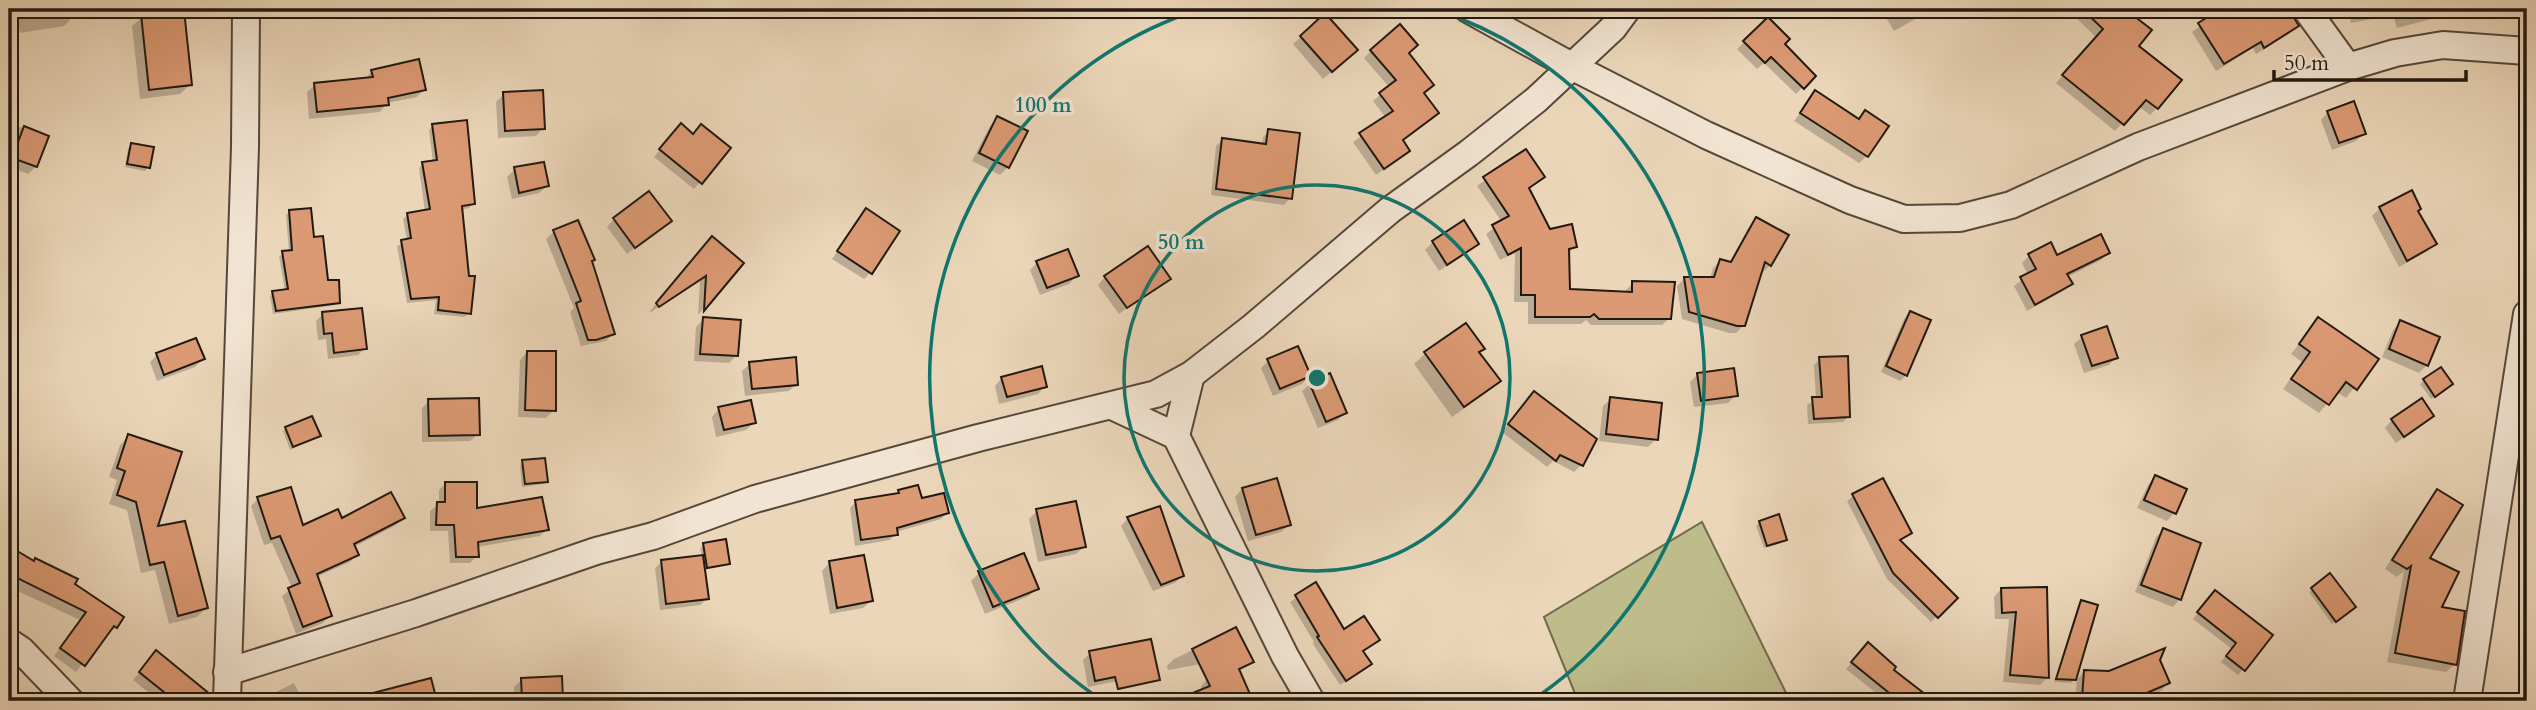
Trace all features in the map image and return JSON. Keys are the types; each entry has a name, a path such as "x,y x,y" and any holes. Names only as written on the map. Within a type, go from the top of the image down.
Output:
{"street":[{"path":"227,701 245,147 246,9"},
{"path":"1468,9 1573,67 1706,135 1850,200 1904,219 1960,218 2011,205 2138,147 2348,67 2395,53 2443,45 2527,51"},
{"path":"227,672 416,613 596,551 653,536 755,499 978,438 1156,394 1191,375 1254,326 1390,209 1469,153 1573,67 1613,28 1627,9"},
{"path":"2306,9 2348,67"},
{"path":"2467,701 2527,314"},
{"path":"1176,436 1191,375"},
{"path":"1112,406 1176,436 1285,656 1311,701"},
{"path":"9,642 21,650 70,701"}],"shaded area":[{"path":"1702,522 1790,701 1578,701 1544,617"}],"building":[{"path":"2082,9 2125,9 2152,30 2139,46 2182,80 2158,109 2146,100 2124,125 2062,75 2103,29"},
{"path":"2221,9 2289,9 2299,26 2264,48 2261,42 2224,64 2198,23"},
{"path":"184,10 192,85 149,90 141,14"},
{"path":"1325,13 1358,50 1332,72 1300,36"},
{"path":"1768,17 1790,39 1785,44 1816,76 1804,89 1771,57 1765,63 1743,41"},
{"path":"1400,24 1418,45 1409,53 1434,85 1424,93 1439,113 1403,140 1410,151 1384,169 1359,133 1393,111 1379,93 1396,80 1370,50"},
{"path":"419,59 426,90 388,98 389,105 317,112 314,83 373,77 371,70"},
{"path":"543,90 545,129 505,131 503,92"},
{"path":"1815,90 1859,119 1865,110 1889,126 1868,157 1800,113"},
{"path":"2354,101 2366,134 2339,143 2327,111"},
{"path":"997,116 1028,131 1009,168 979,153"},
{"path":"467,120 475,204 462,206 469,276 475,276 471,314 438,310 439,297 411,299 401,240 411,238 407,213 430,209 422,162 437,160 432,124"},
{"path":"681,123 693,134 701,124 731,148 702,184 659,149"},
{"path":"24,126 49,136 37,167 12,158"},
{"path":"1268,129 1300,133 1292,199 1216,189 1222,138 1266,144"},
{"path":"131,143 154,147 150,168 127,164"},
{"path":"1526,149 1545,177 1529,188 1550,229 1572,224 1577,247 1569,249 1570,289 1632,292 1632,281 1675,282 1671,319 1599,319 1594,314 1590,317 1535,317 1535,295 1521,295 1521,248 1508,255 1492,225 1509,216 1483,177"},
{"path":"544,162 549,186 519,193 514,167"},
{"path":"2412,190 2421,209 2418,211 2437,244 2407,261 2379,207"},
{"path":"649,191 672,221 635,248 613,218"},
{"path":"311,208 314,237 323,236 328,280 339,280 340,303 276,311 272,291 288,289 282,251 292,250 289,210"},
{"path":"866,208 900,231 872,274 837,251"},
{"path":"1756,217 1789,235 1771,266 1765,262 1745,326 1689,312 1684,277 1714,277 1720,259 1731,262"},
{"path":"578,220 595,260 592,261 615,334 596,340 588,340 576,303 581,301 553,230"},
{"path":"1464,220 1479,244 1447,265 1432,241"},
{"path":"2101,234 2110,253 2067,274 2073,284 2035,305 2020,277 2036,269 2028,254 2051,242 2057,255"},
{"path":"712,236 744,263 704,311 706,276 659,307 656,303"},
{"path":"1148,246 1171,279 1127,308 1104,276"},
{"path":"1068,249 1079,276 1047,288 1036,261"},
{"path":"362,308 367,349 334,353 332,333 324,334 322,312"},
{"path":"1910,311 1931,320 1907,376 1886,366"},
{"path":"703,317 741,320 738,356 700,354"},
{"path":"2318,317 2379,359 2357,390 2346,382 2329,405 2291,379 2310,352 2299,344"},
{"path":"2400,320 2440,337 2428,366 2389,349"},
{"path":"1466,323 1485,349 1479,352 1501,381 1464,407 1424,352"},
{"path":"2107,326 2118,358 2092,366 2081,335"},
{"path":"196,338 205,359 164,375 156,353"},
{"path":"1298,346 1311,376 1280,389 1267,359"},
{"path":"527,351 556,351 556,411 525,410"},
{"path":"1848,356 1850,417 1814,419 1812,397 1822,397 1819,357"},
{"path":"796,357 798,385 752,389 749,362"},
{"path":"1042,366 1047,387 1007,397 1001,377"},
{"path":"2441,367 2453,384 2435,397 2423,379"},
{"path":"1734,368 1738,396 1701,401 1697,373"},
{"path":"1330,373 1347,413 1326,422 1309,382"},
{"path":"1534,391 1597,439 1583,466 1560,455 1556,461 1508,424"},
{"path":"1610,397 1662,403 1658,440 1606,434"},
{"path":"479,398 480,435 429,436 428,399"},
{"path":"2422,398 2434,416 2404,437 2391,419"},
{"path":"751,400 756,423 724,430 718,407"},
{"path":"312,416 321,436 293,447 285,427"},
{"path":"128,434 182,452 158,526 185,521 208,608 178,616 164,562 150,565 136,502 117,495 125,471 117,468"},
{"path":"545,458 548,482 525,484 522,460"},
{"path":"2155,475 2187,489 2176,514 2144,500"},
{"path":"1277,478 1291,525 1256,535 1242,488"},
{"path":"1883,478 1912,533 1900,540 1958,598 1938,618 1893,573 1852,494"},
{"path":"445,482 477,482 477,508 542,497 549,530 478,542 479,557 456,557 454,525 436,525 437,502 445,502"},
{"path":"918,485 922,498 944,493 949,513 897,528 898,535 861,540 855,500 899,493 898,490"},
{"path":"291,487 303,525 338,509 342,518 391,492 405,518 354,544 359,555 317,574 332,616 303,627 288,588 300,583 280,536 271,539 257,497"},
{"path":"2437,489 2463,505 2430,558 2459,572 2442,607 2465,611 2457,665 2395,653 2411,566 2407,569 2392,560"},
{"path":"1076,501 1086,547 1046,555 1036,509"},
{"path":"1160,506 1184,576 1161,585 1127,517"},
{"path":"1779,514 1787,540 1767,546 1759,521"},
{"path":"2163,528 2201,543 2181,600 2141,585"},
{"path":"726,539 730,564 707,568 703,543"},
{"path":"9,546 34,561 35,558 78,579 75,584 124,617 117,628 114,626 85,666 60,648 86,612 9,574"},
{"path":"1024,553 1039,589 993,607 978,571"},
{"path":"703,555 709,599 666,604 661,560"},
{"path":"864,555 873,601 837,608 829,561"},
{"path":"2330,573 2356,607 2336,622 2311,588"},
{"path":"1316,582 1344,629 1364,616 1380,640 1363,651 1372,664 1346,681 1317,637 1319,636 1295,595"},
{"path":"2047,587 2049,678 2010,675 2016,612 2002,613 2001,588"},
{"path":"2215,590 2273,635 2245,671 2226,656 2236,643 2197,612"},
{"path":"2081,600 2098,605 2076,680 2056,679"},
{"path":"1236,627 1254,662 1239,669 1253,701 1173,701 1210,686 1192,649"},
{"path":"1151,639 1160,680 1118,689 1115,677 1095,681 1089,651"},
{"path":"1868,642 1896,667 1894,670 1934,701 1899,701 1851,662"},
{"path":"2165,648 2160,660 2170,683 2128,701 2082,698 2084,670 2109,671"},
{"path":"156,650 211,695 211,701 175,701 139,672"},
{"path":"562,676 563,701 522,701 521,678"},
{"path":"431,678 437,701 370,701 369,694"}]}
